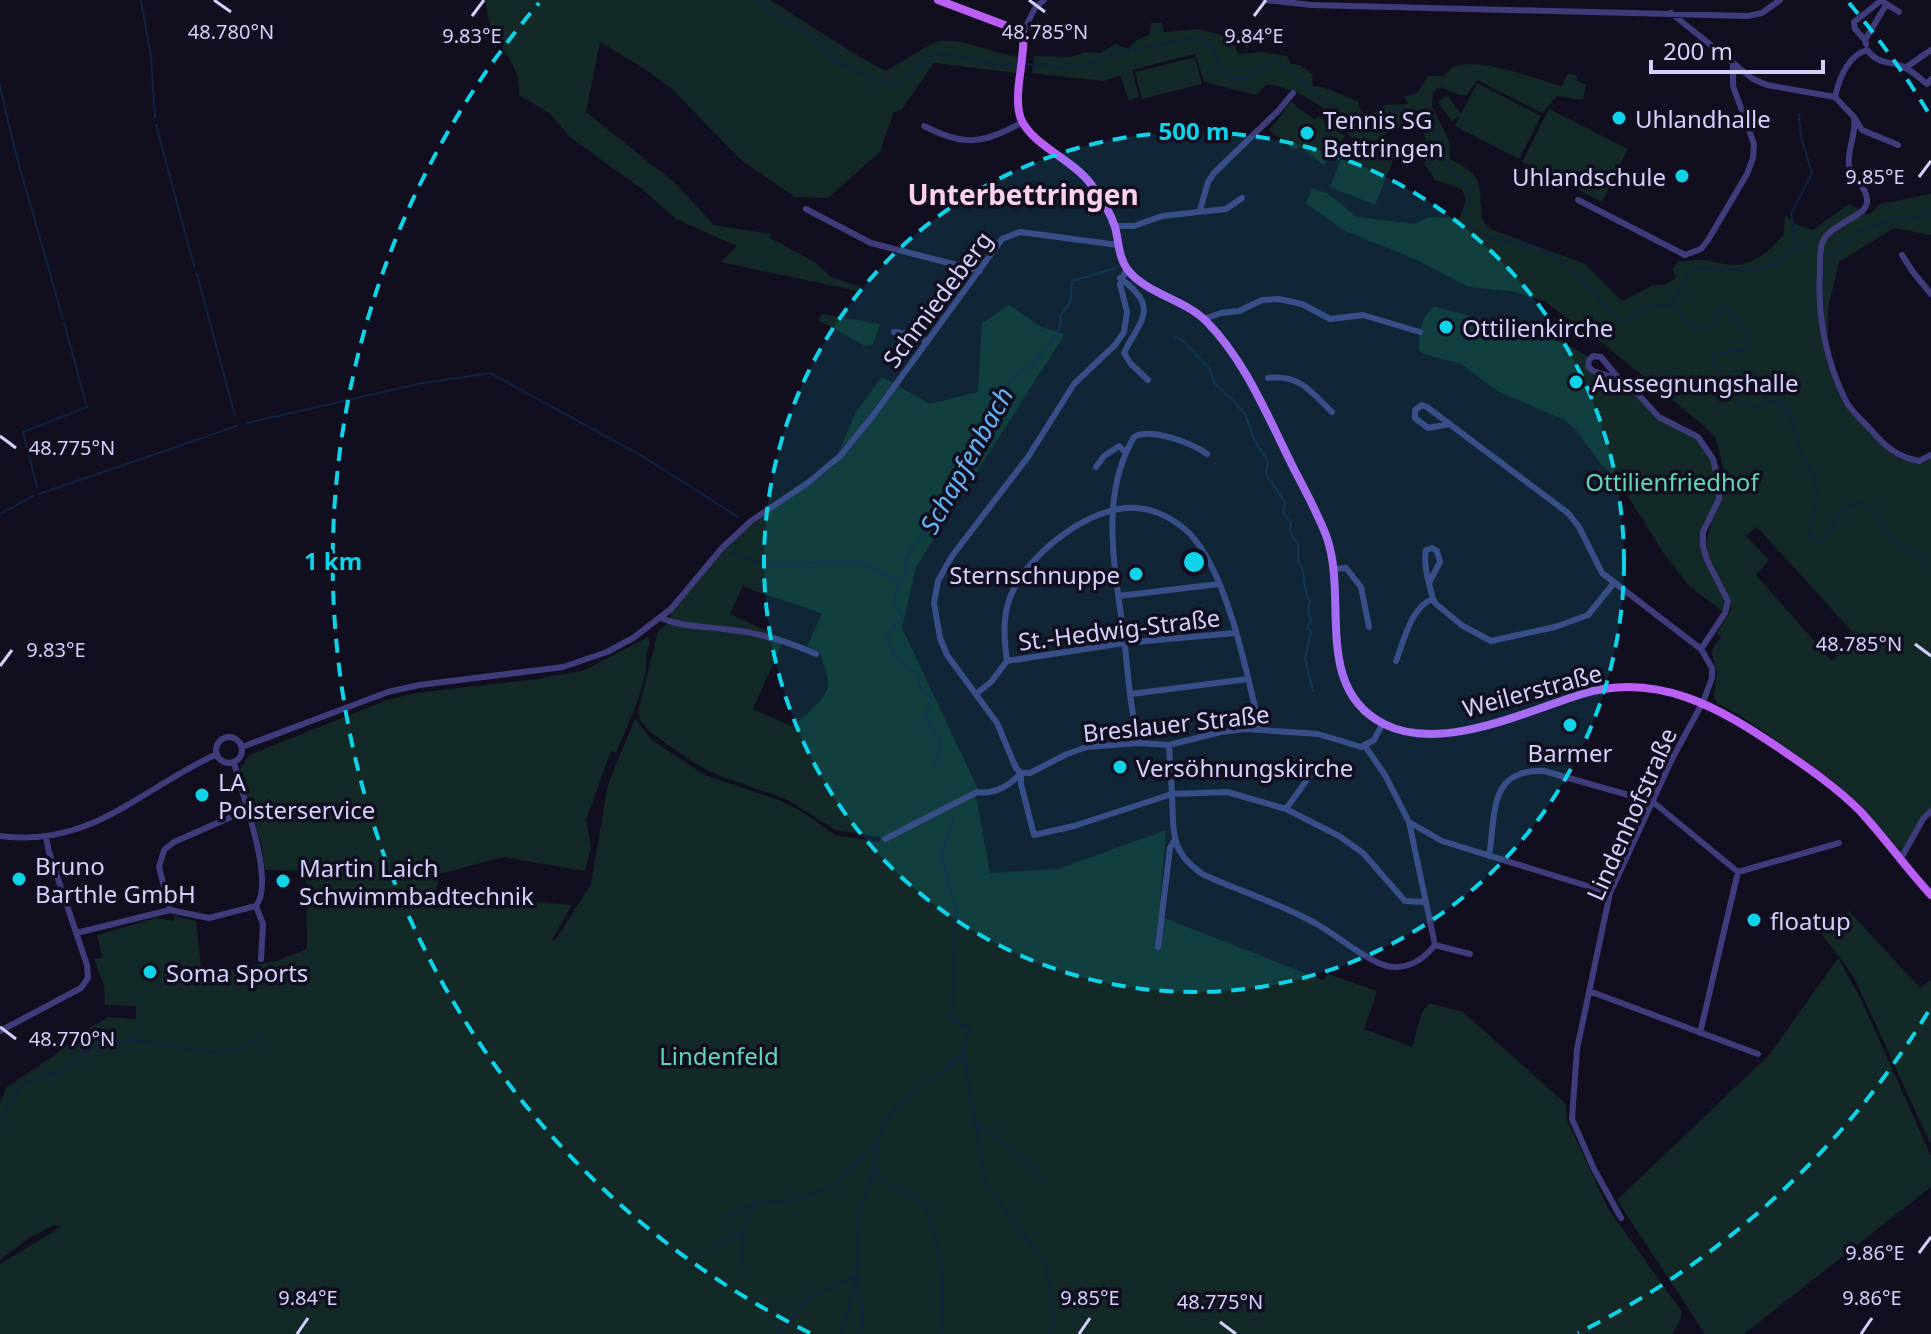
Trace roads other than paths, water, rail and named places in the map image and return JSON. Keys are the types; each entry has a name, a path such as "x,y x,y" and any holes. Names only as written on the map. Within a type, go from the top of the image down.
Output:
{"main road":[{"path":"938,0 1023,32 1019,104 1023,122 1032,135 1074,165 1103,200 1115,226 1127,268"},
{"name":"Weilerstraße","path":"1127,268 1147,285 1204,319 1235,359 1326,535 1333,557 1335,636 1343,677 1358,703 1383,723 1403,731 1429,733 1475,728 1525,716 1583,694 1619,688 1656,690 1703,702 1750,728 1836,790 1871,824 1931,895"}],"street":[{"path":"1023,32 1034,4 1044,0"},
{"path":"1265,0 1312,5 1748,16 1762,13 1780,0"},
{"path":"1579,0 1587,10"},
{"path":"1884,2 1899,12"},
{"path":"1884,2 1854,22 1855,29 1865,40 1873,58 1905,68 1929,81"},
{"path":"1865,40 1884,2"},
{"path":"1671,13 1733,64 1767,85 1835,97 1867,134 1898,145"},
{"path":"1835,97 1844,70 1861,52 1867,50"},
{"path":"1905,68 1931,50"},
{"path":"1578,200 1685,255 1701,249 1747,174 1753,158 1752,135 1733,86 1733,64"},
{"path":"1200,210 1208,182 1216,169 1293,93"},
{"path":"1854,117 1855,133 1849,164 1865,189 1867,205 1864,211 1834,227 1824,239 1818,305 1834,372 1847,403 1883,445 1900,457 1919,461 1931,455"},
{"path":"924,126 958,141 972,142 997,136 1023,122"},
{"path":"1115,226 1134,226 1151,218 1200,210 1226,209 1242,198"},
{"path":"806,209 871,243 980,271"},
{"name":"Schmiedeberg","path":"242,747 368,698 404,688 563,667 586,661 633,638 661,618 751,521 824,470 858,436 1002,239 1020,232 1118,245"},
{"path":"1902,255 1931,294"},
{"path":"1127,268 1120,278 1127,312 1124,332 1115,345 1074,384 1028,457 952,556 938,581 934,603 940,638 947,655 997,723 1021,773 1034,835 1074,826 1172,794 1227,792 1286,809 1339,836 1363,853 1405,901 1425,902"},
{"path":"1120,278 1139,294 1143,309 1141,325 1124,353 1148,380"},
{"path":"1204,319 1239,311 1262,300 1279,299 1302,304 1330,319 1363,315 1420,332"},
{"path":"894,332 915,335 926,341"},
{"path":"1450,424 1428,428 1415,418 1415,410 1425,406 1450,424 1568,513 1579,527 1592,559 1602,573 1701,649 1725,613 1728,601 1703,546 1703,532 1719,499 1713,459 1698,437 1659,417 1601,357 1593,356 1589,360 1588,366 1593,371 1619,379"},
{"path":"1268,378 1299,381 1332,412"},
{"path":"1139,743 1124,643 1112,512 1125,452 1138,434 1149,433 1197,447 1207,454"},
{"path":"1096,467 1104,456 1119,446 1125,452"},
{"path":"976,694 991,682 1007,661 1004,640 1006,611 1010,597 1026,569 1057,538 1081,524 1112,512 1140,508 1170,519 1188,532 1201,547 1219,584 1235,633 1260,729"},
{"path":"1429,583 1440,562 1437,551 1432,548 1426,550 1425,555 1429,583 1433,599 1463,626 1491,641 1555,627 1588,615 1613,584"},
{"path":"1333,569 1346,568 1361,587 1369,627"},
{"path":"1119,596 1219,584"},
{"path":"1396,661 1417,609 1433,599"},
{"path":"661,618 692,627 723,628 767,636 816,654"},
{"name":"St.-Hedwig-Straße","path":"1007,661 1124,643 1235,633"},
{"name":"Lindenhofstraße","path":"1621,1218 1594,1169 1572,1119 1577,1049 1610,893 1712,678 1710,662 1701,649"},
{"path":"1131,694 1248,679"},
{"path":"1383,723 1374,740 1365,746 1385,775 1409,822 1435,945"},
{"name":"Breslauer Straße","path":"885,839 977,792 992,792 1021,773 1030,773 1087,747 1139,743 1169,745 1221,732 1260,729 1318,734 1365,746"},
{"path":"228,737 237,739 242,747 242,755 234,762 225,763 217,754 218,743 228,737"},
{"path":"1158,947 1170,848 1174,841 1169,745"},
{"path":"0,836 46,837 75,830 110,816 182,770 217,754"},
{"path":"234,762 261,869 261,896 256,906 263,924 261,959"},
{"path":"1286,809 1314,770"},
{"path":"1489,856 1496,802 1505,784 1515,775 1531,770 1653,802 1738,872"},
{"path":"170,910 159,867 164,850 174,842 247,810"},
{"path":"1900,860 1923,819 1931,811"},
{"path":"1409,822 1442,841 1610,893"},
{"path":"0,1031 86,983 87,965 46,837"},
{"path":"1174,841 1192,867 1204,875 1314,922 1383,965 1405,967 1426,956 1435,945"},
{"path":"1738,872 1839,843"},
{"path":"1700,1033 1738,872"},
{"path":"76,933 170,910 209,918 256,906"},
{"path":"1435,945 1470,954"},
{"path":"1589,991 1758,1054"}],"waterway":[{"path":"141,0 151,57 155,117"},
{"path":"759,0 766,9 812,37 834,61 889,85 897,85 933,56 945,53 998,65 1020,64"},
{"path":"1027,64 1063,68 1082,66 1109,55 1186,39 1203,41 1213,48 1221,72 1234,78 1246,78 1273,60 1278,62 1355,128 1400,109 1420,112 1434,121 1441,154 1450,170 1469,188 1466,215 1470,227 1487,236 1551,255 1582,280 1618,320 1626,321 1645,309 1663,305 1679,309 1690,324 1709,328 1721,309 1728,309 1746,335 1749,345 1747,350 1715,353 1712,358 1724,382 1741,400 1756,408 1768,402 1778,402 1789,413 1817,488 1810,538 1821,542 1842,511 1860,503 1873,511 1894,539 1931,565"},
{"path":"0,86 15,151 63,319"},
{"path":"1796,245 1791,214 1812,173 1801,137 1799,114"},
{"path":"156,125 194,266"},
{"path":"1827,255 1838,252 1856,233 1892,219 1916,218 1931,213"},
{"path":"1671,306 1688,275 1699,267 1731,270 1764,267 1805,244"},
{"name":"Schapfenbach","path":"935,765 940,750 939,740 925,719 931,698 921,688 917,674 897,659 886,638 902,616 894,602 900,580 906,572 905,561 912,547 943,514 958,477 978,451 991,415 1007,395 1011,379 1033,364 1060,328 1061,315 1070,303 1072,281 1116,268"},
{"path":"197,274 235,416"},
{"path":"37,487 23,432 87,407 64,323"},
{"path":"1174,337 1181,339 1209,368 1215,384 1246,416 1254,439 1268,462 1266,474 1285,503 1283,512 1291,523 1290,533 1298,544 1298,561 1310,600 1308,612 1311,620 1307,628 1311,631 1305,659 1313,691"},
{"path":"247,423 418,384 490,373 644,457 738,517"},
{"path":"39,494 237,426"},
{"path":"0,514 33,496"},
{"path":"730,553 773,565 856,561 899,580"},
{"name":"Schapfenbach","path":"954,816 941,855 956,909 952,1021 969,1027 963,1052 986,1184 1043,1261 1052,1297 1051,1334"},
{"path":"0,1120 22,1084 61,1071 84,1053 112,1042 128,1039 222,1052 238,1050 261,1037"},
{"path":"727,1216 756,1203 800,1199 831,1186 877,1142 883,1125 898,1105 921,1085 945,1071 962,1054"},
{"path":"974,1120 1030,1164 1044,1183"},
{"path":"778,1334 810,1297 857,1276 859,1211 874,1170 877,1145"},
{"path":"874,1170 891,1187 921,1201 930,1217 940,1258 943,1292 941,1334"},
{"path":"708,1250 743,1230 756,1203"},
{"path":"741,1265 743,1230"},
{"path":"841,1334 857,1277"},
{"path":"857,1278 863,1322 859,1334"}],"place":[{"name":"Uhlandhalle","path":"1619,118"},
{"name":"Tennis SG Bettringen","path":"1307,133"},
{"name":"Uhlandschule","path":"1682,176"},
{"name":"Ottilienkirche","path":"1446,327"},
{"name":"Aussegnungshalle","path":"1576,382"},
{"name":"Sternschnuppe","path":"1136,574"},
{"name":"Barmer","path":"1570,725"},
{"name":"Versöhnungskirche","path":"1120,767"},
{"name":"LA Polsterservice","path":"202,795"},
{"name":"Bruno Barthle GmbH","path":"19,879"},
{"name":"Martin Laich Schwimmbadtechnik","path":"283,881"},
{"name":"floatup","path":"1754,920"},
{"name":"Soma Sports","path":"150,972"}],"district":[{"name":"Unterbettringen","path":"1023,194"}],"park label":[{"name":"Ottilienfriedhof","path":"1672,481"},
{"name":"Lindenfeld","path":"719,1055"}]}
